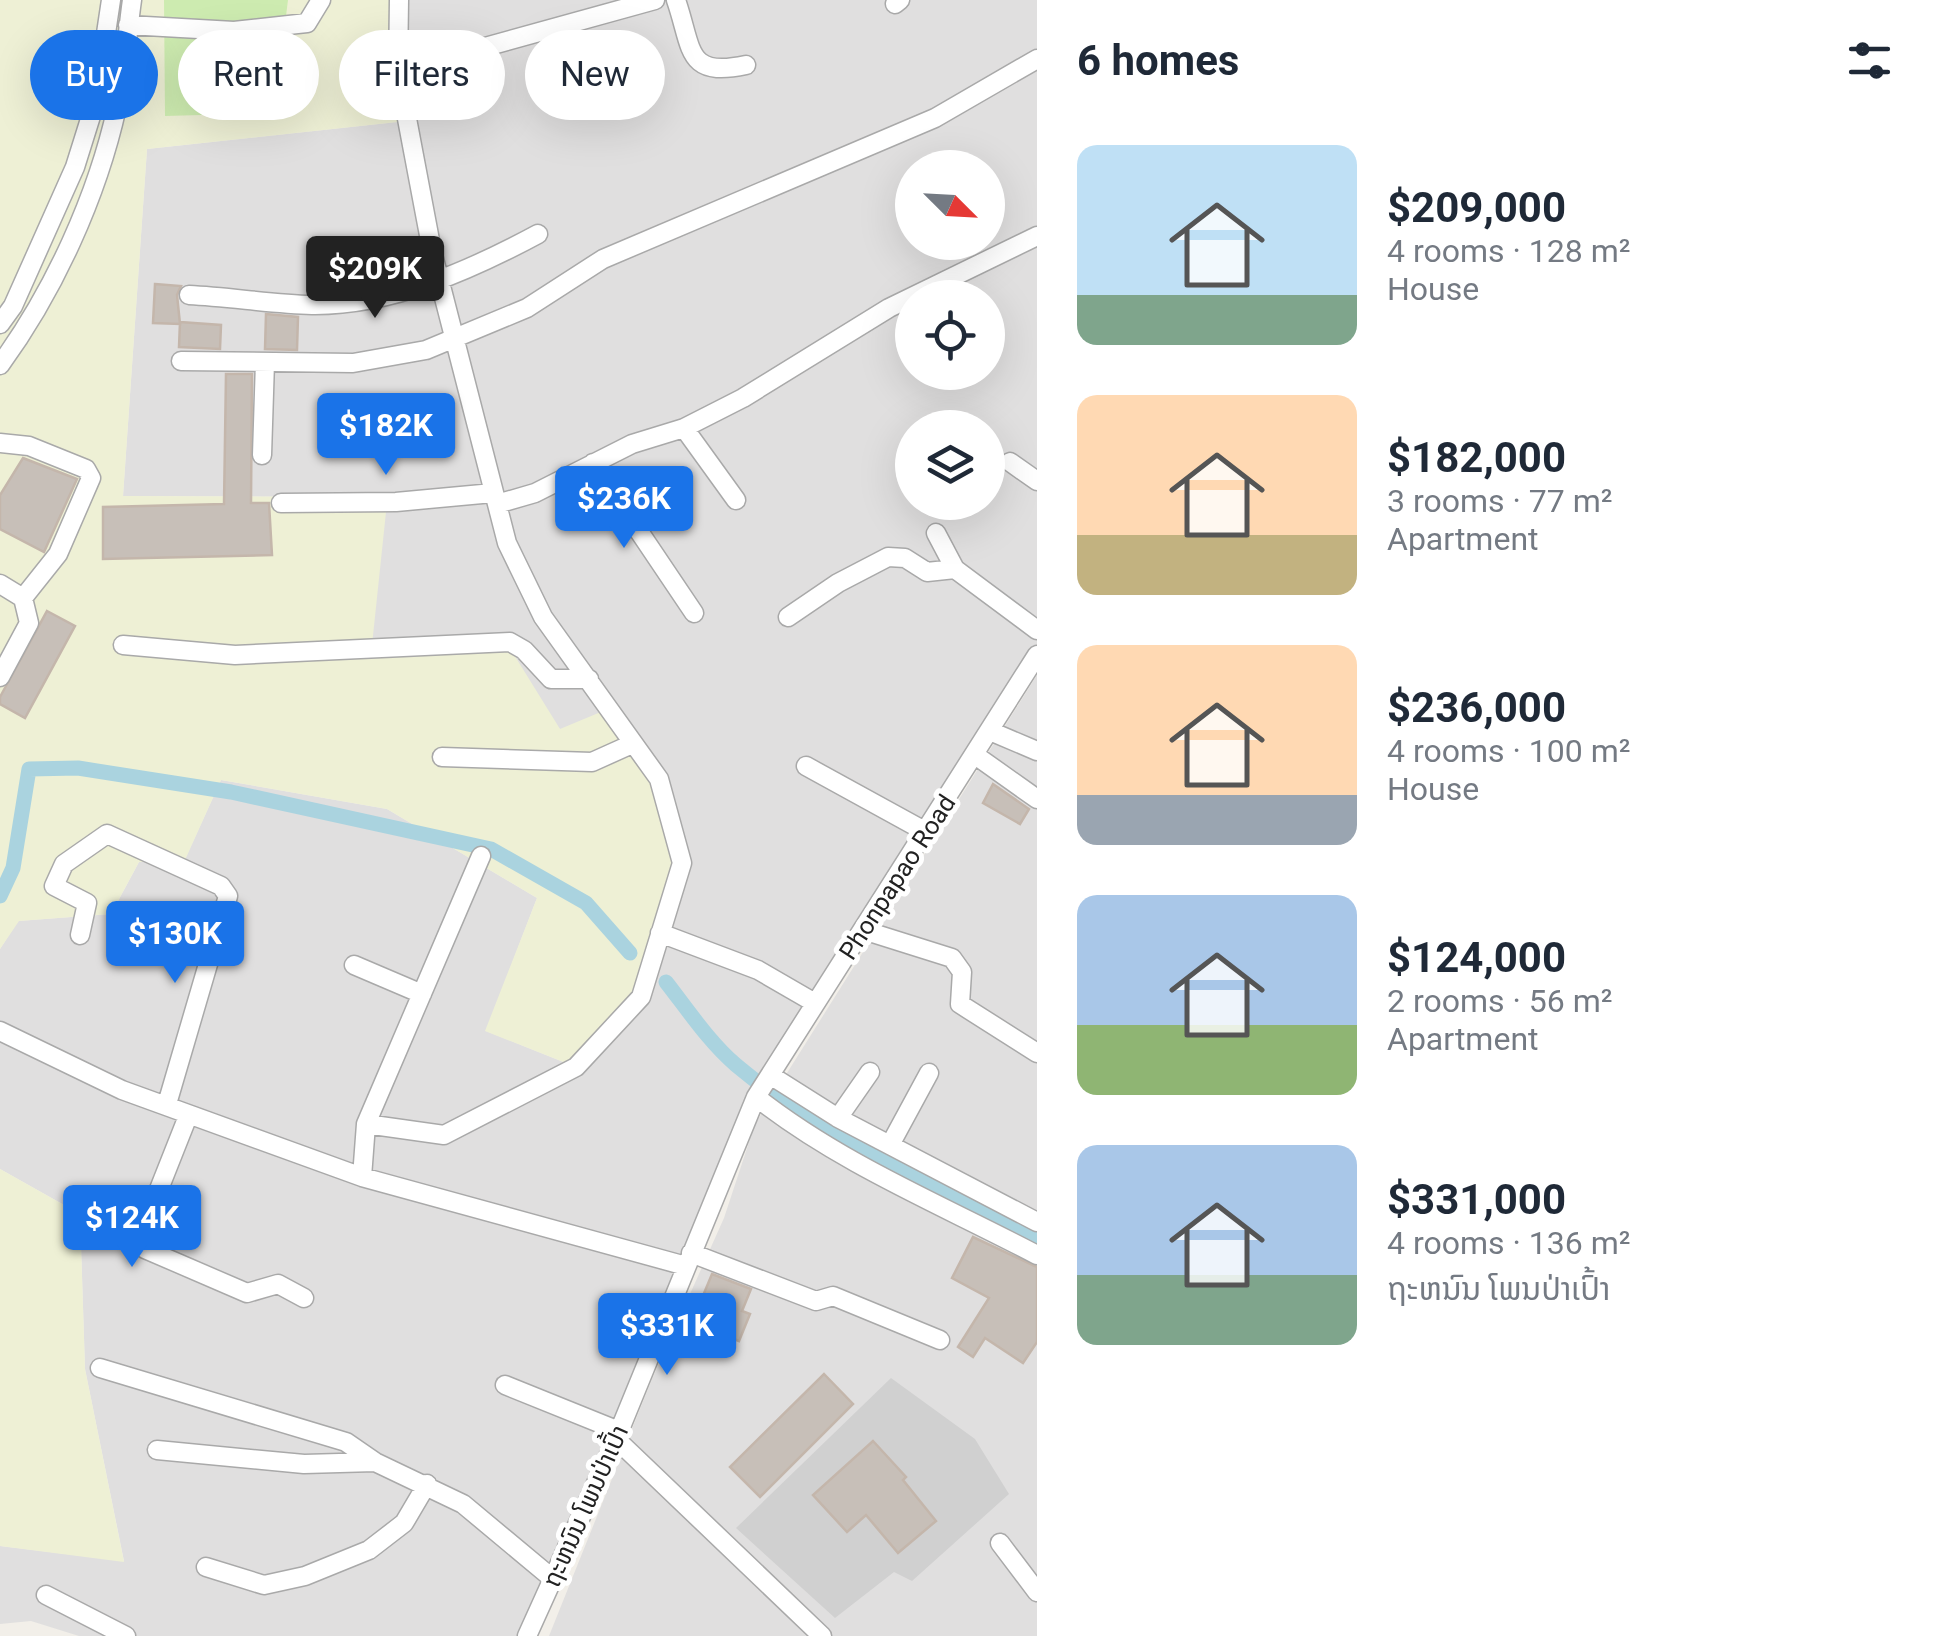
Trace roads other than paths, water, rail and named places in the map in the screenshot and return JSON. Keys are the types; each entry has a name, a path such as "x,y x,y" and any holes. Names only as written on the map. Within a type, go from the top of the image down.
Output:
{"street":[{"path":"0,324 76,167 96,100 112,0"},
{"path":"0,365 35,317 96,178 118,106 132,0"},
{"path":"128,25 234,31 306,23 321,0"},
{"path":"399,0 399,30"},
{"path":"505,42 656,0"},
{"path":"676,0 698,62 706,69 719,71 746,65"},
{"path":"181,362 353,363 426,350 527,308 603,259 935,118 1037,59"},
{"path":"366,1124 444,1134 576,1067 641,997 682,863 659,779 543,617 507,543 454,338 408,120"},
{"path":"190,295 310,305 349,303 441,279 538,234"},
{"path":"280,503 396,502 535,493 632,444 684,428 743,398 889,308 1037,236"},
{"path":"262,455 265,362"},
{"path":"684,428 736,500"},
{"path":"0,443 29,446 86,469 90,478 58,554 24,598"},
{"path":"1010,462 1037,480"},
{"path":"594,463 694,613"},
{"path":"936,533 955,570 1037,630"},
{"path":"788,617 856,572 888,557 905,558 927,572 955,570"},
{"path":"0,584 24,598 29,622 0,677"},
{"path":"123,645 235,655 510,642 524,650 551,679 589,679"},
{"name":"Phonpapao Road","path":"756,1098 990,730 1032,676 1037,655"},
{"path":"990,730 1037,751"},
{"path":"442,758 592,762 632,744"},
{"path":"975,755 1037,799"},
{"path":"806,766 928,833"},
{"path":"80,934 86,902 54,886 64,864 107,834 220,886 228,896 167,1104"},
{"path":"362,1177 366,1124 481,856"},
{"path":"863,930 952,958 962,972 960,1004 1037,1053"},
{"path":"660,933 758,970 815,1003"},
{"path":"354,965 422,994"},
{"path":"0,1031 86,1074 167,1104 188,1116 362,1177 689,1260 816,1302 833,1296 940,1340"},
{"path":"838,1118 870,1072"},
{"path":"890,1145 929,1073"},
{"path":"769,1077 838,1118 1037,1222"},
{"path":"756,1098 845,1158 1037,1255"},
{"name":"ຖະຫນົນ ໂພນປ່າເປົ້າ","path":"527,1636 618,1435 756,1098"},
{"path":"188,1116 148,1217 145,1249 247,1293 278,1284 304,1298"},
{"path":"100,1368 346,1442 375,1462 464,1504 553,1578"},
{"path":"505,1384 618,1435 822,1636"},
{"path":"157,1450 304,1464 375,1462"},
{"path":"206,1567 264,1585 305,1576 370,1550 404,1523 427,1484"},
{"path":"1000,1542 1037,1592"},
{"path":"46,1595 126,1636"}],"waterway":[{"path":"0,896 13,868 29,769 78,768 231,792 491,849 586,903 630,953"},
{"path":"666,982 736,1065 806,1116 1037,1238"}]}
